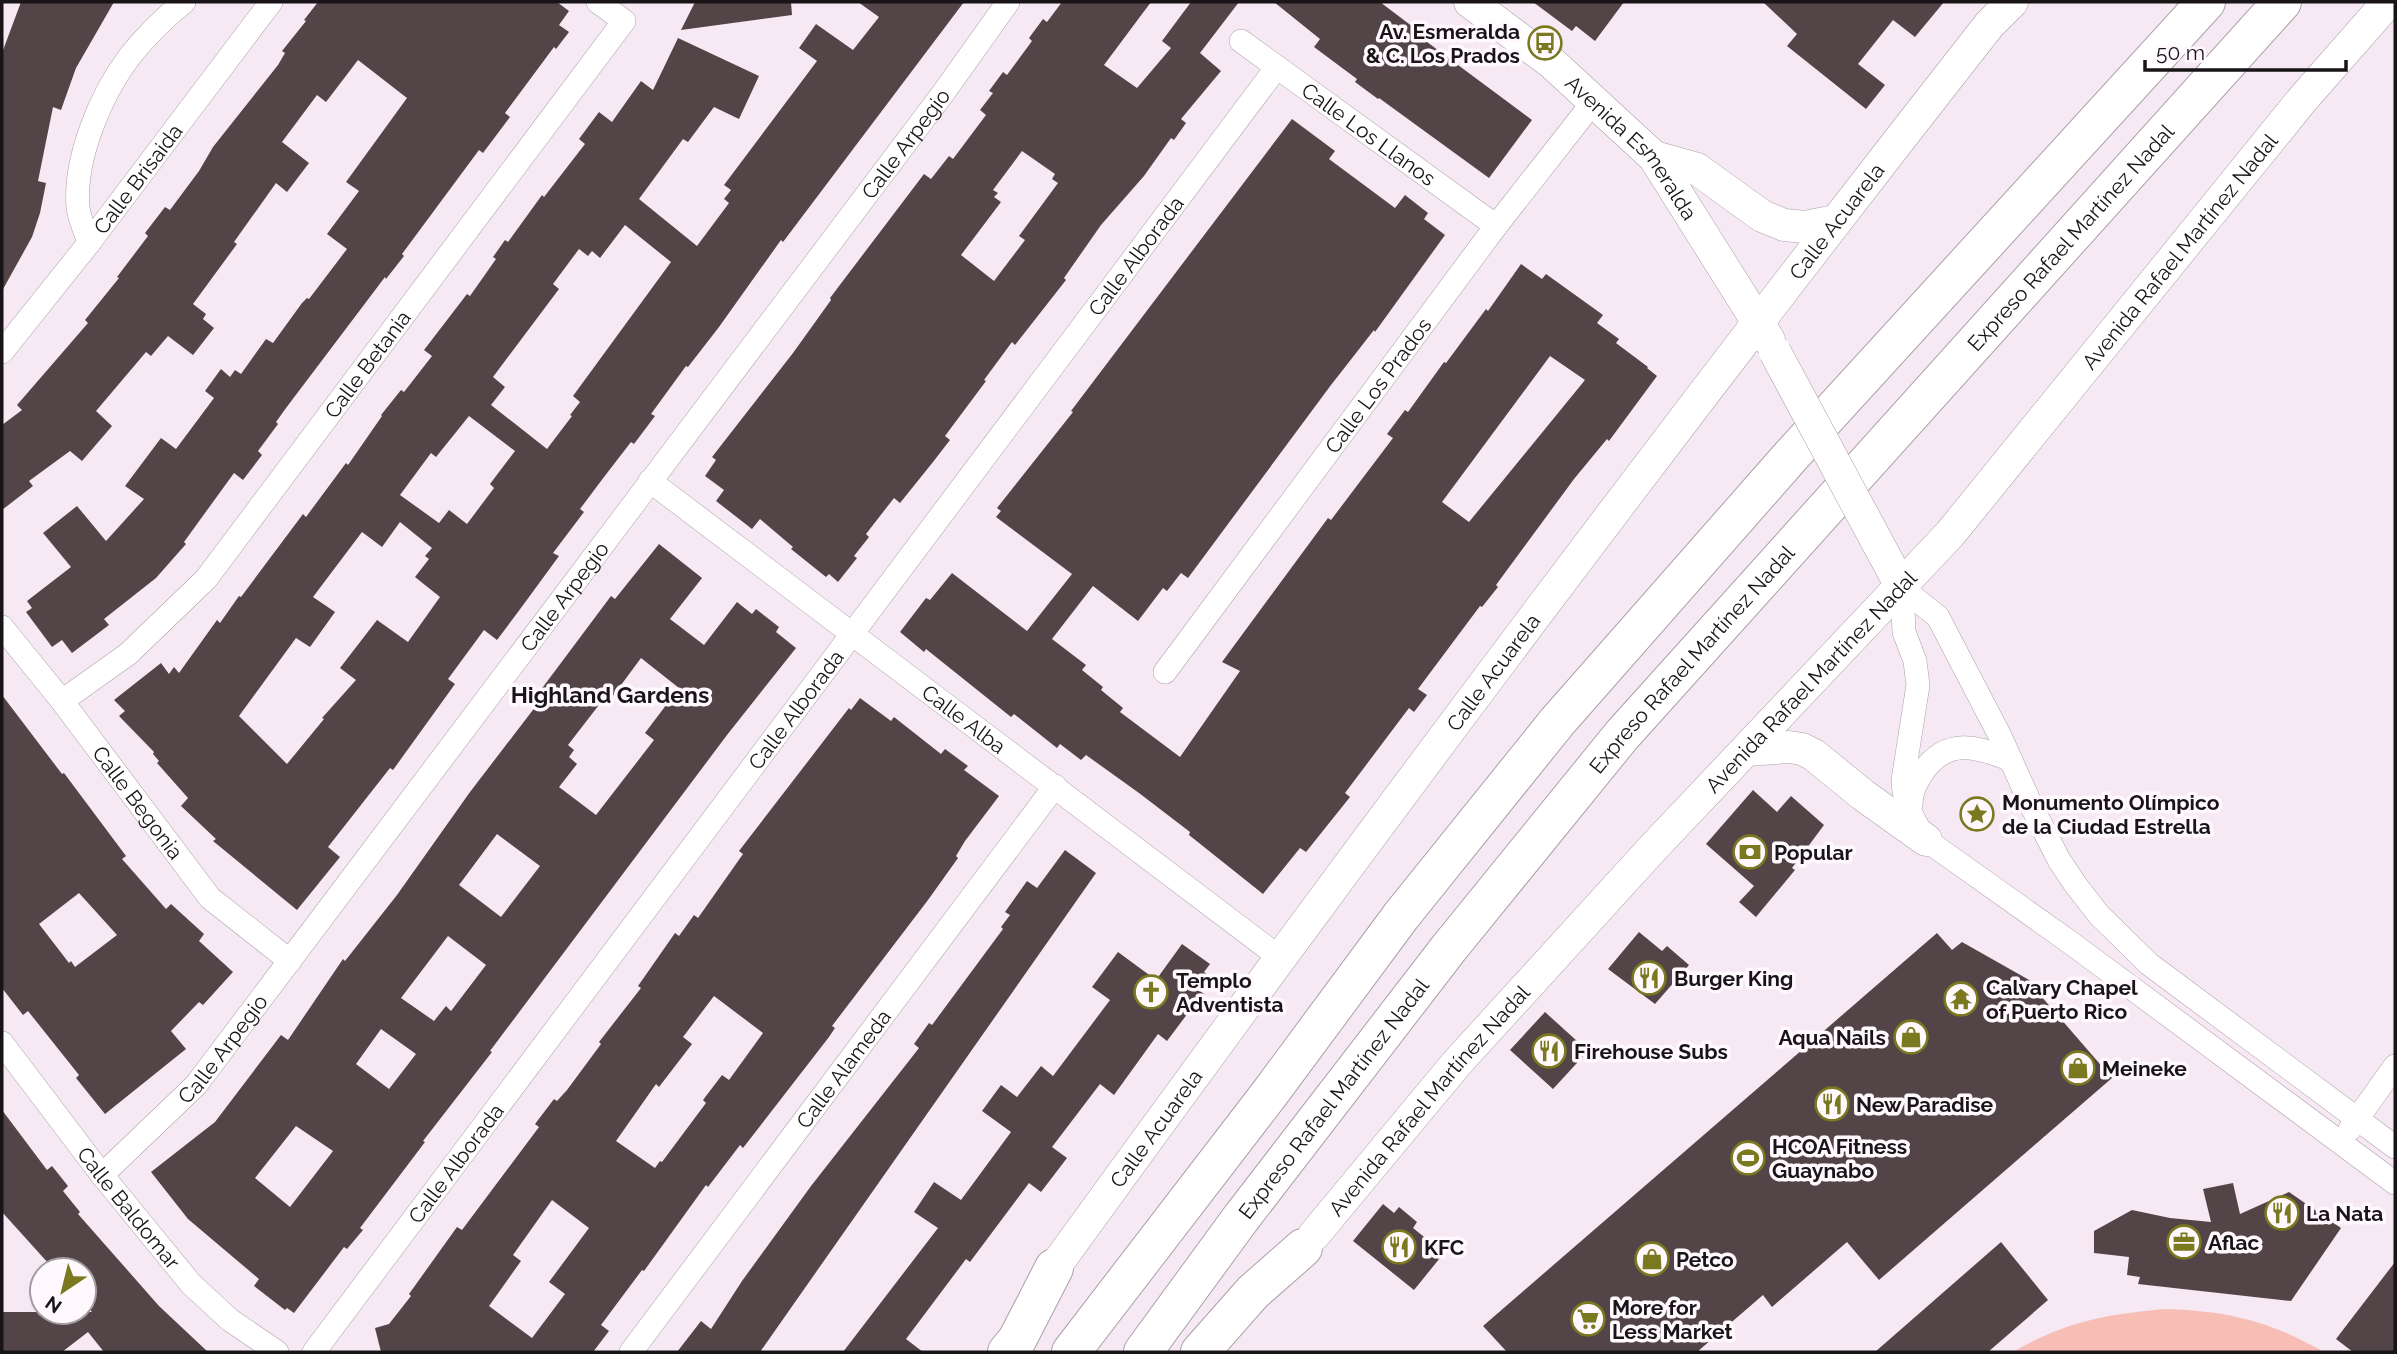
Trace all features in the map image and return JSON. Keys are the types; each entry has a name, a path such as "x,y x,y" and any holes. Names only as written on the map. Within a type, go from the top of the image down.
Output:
{"highway":[{"path":"1071,1352 1270,1093 1401,916 1557,722 1790,457 2206,2"},
{"name":"Expreso Rafael Martínez Nadal","path":"1143,1352 1241,1219 1449,948 1622,735 2282,2"},
{"path":"1200,1352 1253,1292 1308,1242"},
{"path":"1007,1352 1017,1339 1054,1268"}],"street":[{"path":"89,243 78,209 84,149 96,119 129,58 148,34 184,2"},
{"name":"Calle Brisaida","path":"2,352 89,243 271,2"},
{"name":"Calle Betania","path":"62,701 128,654 206,579 624,21 598,2"},
{"name":"Calle Arpegio","path":"102,1175 195,1085 935,103 1008,2"},
{"name":"Avenida Esmeralda","path":"1470,2 1552,63 1654,157 1759,322 1902,588"},
{"name":"Calle Acuarela","path":"989,1352 1054,1268 1279,957 1589,543 1835,221 1989,25 2012,2"},
{"name":"Avenida Rafael Martínez Nadal","path":"1224,1352 1308,1242 1456,1064 1652,849 1902,588 1950,534 2302,100 2388,2"},
{"name":"Calle Los Llanos","path":"1241,41 1496,226"},
{"name":"Calle Alborada","path":"314,1352 1277,67"},
{"name":"Calle Los Prados","path":"1165,672 1496,226 1594,101"},
{"path":"1654,157 1697,169 1762,216 1784,225 1805,227 1835,221"},
{"name":"Calle Alba","path":"650,481 1279,957"},
{"path":"1902,588 1938,617 2059,860 2099,915 2149,964 2395,1147"},
{"path":"1902,588 1904,632 1916,661 1918,685 1903,794 1926,840"},
{"name":"Calle Begonia","path":"2,627 62,701 210,898 290,961"},
{"path":"1747,750 1789,747 1814,755 1863,795 2071,943 2395,1183"},
{"path":"1911,811 1913,789 1936,756 1946,751 1975,748 2011,760"},
{"name":"Calle Alameda","path":"631,1352 1055,786"},
{"name":"Calle Baldomar","path":"2,1043 102,1175 191,1284 230,1320 277,1352"},
{"path":"2340,1143 2395,1066"}],"shaded area":[{"path":"2166,1309 2209,1312 2248,1320 2285,1332 2324,1352 2013,1352 2050,1333 2086,1321"}],"building":[{"path":"21,2 114,2 76,68 61,110 53,107 38,181 46,183 40,213 32,237 2,291 2,53"},
{"path":"318,2 557,2 569,11 559,25 569,32 556,49 554,47 505,113 510,117 483,153 479,150 402,254 404,256 386,279 385,277 286,408 258,451 262,455 243,480 234,473 184,542 186,544 156,578 104,619 109,625 72,653 62,640 52,647 26,612 32,608 27,601 71,567 43,533 77,506 106,541 144,499 125,486 161,438 176,449 214,398 205,391 221,369 230,377 235,370 241,374 266,339 273,343 347,249 327,234 359,191 346,182 407,98 358,60 326,102 317,95 282,142 309,163 287,192 276,183 234,242 237,244 193,304 206,314 203,319 214,328 193,355 168,336 151,356 146,352 96,411 112,426 82,461 70,451 29,481 33,486 2,510 2,425 22,410 17,405 88,323 85,320 148,236 145,233 165,207 170,210 213,147 278,65 285,53 282,51"},
{"path":"695,2 791,2 792,15 681,30"},
{"path":"858,2 964,2 783,242 781,240 719,327 688,367 686,366 651,414 655,416 634,444 631,442 580,509 584,512 553,553 559,556 497,640 484,630 448,679 455,684 393,770 390,768 328,847 340,857 297,910 213,841 216,839 181,806 188,798 157,763 159,761 154,752 119,716 125,711 114,700 161,663 169,674 174,667 179,673 217,620 220,623 303,514 306,517 346,463 348,465 381,415 401,390 404,392 432,356 424,350 467,294 470,296 496,259 493,257 505,240 508,242 542,195 544,197 585,144 579,139 599,112 612,122 641,81 653,90 678,38 759,76 739,119 714,107 688,142 683,139 639,199 697,246 729,203 724,199 731,190 724,185 817,61 799,48 816,24 853,50 879,17","holes":["625,225 671,262 573,396 580,402 547,449 491,405 505,387 493,377 559,289 553,284 579,249 588,256 592,251 600,258","469,416 515,451 490,484 494,488 467,524 449,510 439,523 400,495 431,453 436,457","400,522 432,548 425,556 429,559 415,577 440,597 408,642 377,620 340,668 356,680 322,718 324,719 287,764 239,716 296,638 310,647 335,612 313,597 362,532 382,547"]},
{"path":"1062,2 1151,2 1104,65 1137,88 1171,48 1162,41 1191,2 1239,2 1200,53 1221,71 1181,119 1186,123 1101,225 1064,278 1066,280 1015,345 1012,342 945,436 950,440 933,462 900,503 894,498 866,534 869,537 854,556 857,558 838,582 829,574 826,577 791,549 793,547 760,519 752,529 716,501 724,490 705,476 716,460 712,457 793,353 830,298 924,174 931,179 949,156 953,159 986,115 980,110 993,93 989,91 1003,72 1007,75 1032,41 1029,38 1043,19 1047,22","holes":["1022,151 1055,174 1052,179 1058,183 1019,236 1025,240 994,281 961,255 1001,202 994,197 998,193 993,190"]},
{"path":"1274,2 1380,2 1425,36 1423,39 1532,120 1489,178 1355,82 1357,79 1314,47 1320,39"},
{"path":"1533,2 1624,2 1595,41 1576,26 1572,31"},
{"path":"1763,2 1944,2 1915,37 1893,20 1858,64 1885,85 1866,109 1787,46 1797,34"},
{"path":"1292,119 1335,151 1329,159 1395,208 1405,195 1428,213 1424,219 1445,235 1375,332 1374,330 1331,385 1188,578 1181,573 1167,591 1163,588 1138,621 1093,586 1052,639 1086,665 1082,670 1123,708 1120,712 1180,757 1240,671 1222,662 1328,518 1331,520 1393,438 1387,434 1405,410 1408,412 1486,309 1488,311 1521,264 1542,279 1546,274 1603,315 1597,323 1619,339 1616,343 1657,376 1609,441 1607,439 1574,479 1496,585 1498,587 1482,607 1480,606 1418,689 1427,695 1414,712 1409,708 1345,793 1350,797 1306,852 1300,848 1263,894 1139,793 1086,755 1081,760 1060,744 1057,748 1014,714 1011,717 926,649 924,652 900,632 926,598 930,600 952,573 1027,631 1072,574 996,517 1001,511 997,508 1073,412 1071,411","holes":["1550,356 1585,380 1469,522 1442,502"]},
{"path":"659,544 702,578 670,619 704,645 737,602 752,614 756,609 779,627 776,632 796,648 727,735 423,1141 425,1142 360,1228 363,1230 347,1249 344,1247 294,1313 287,1308 285,1310 254,1286 259,1279 188,1219 151,1172 215,1122 281,1035 288,1040 343,959 345,961 397,895 470,792 539,702 534,699 611,596 615,599","holes":["641,658 679,688 645,733 654,740 596,815 559,787 577,764 569,757 574,750 568,745 602,701 607,704","497,834 540,866 501,917 459,885","448,936 486,965 451,1011 446,1006 434,1021 401,998","381,1029 416,1054 389,1089 356,1064","296,1126 333,1151 290,1207 255,1178"]},
{"path":"2,695 126,856 122,859 166,909 171,904 204,934 199,941 233,972 203,1005 199,1002 171,1031 186,1049 105,1114 76,1078 79,1075 28,1011 23,1015 2,988","holes":["79,893 117,935 75,967 39,924"]},
{"path":"860,698 891,721 894,717 941,754 945,749 968,766 964,770 999,796 965,841 956,856 958,858 928,900 832,1026 835,1028 829,1037 743,1148 740,1145 708,1187 706,1185 644,1271 642,1270 601,1325 609,1331 593,1352 381,1352 375,1328 389,1324 457,1227 462,1230 539,1127 535,1124 554,1099 557,1101 567,1090 601,1044 599,1042 641,988 638,986 675,933 679,936 694,915 698,918 743,854 739,851 849,708 851,710","holes":["714,996 763,1033 729,1080 722,1075 703,1100 706,1103 655,1168 616,1141 656,1084 659,1087 692,1044 683,1037","552,1200 589,1228 549,1282 565,1294 532,1338 489,1306 521,1261 513,1255"]},
{"name":"Popular","path":"1753,790 1777,812 1791,796 1824,825 1792,868 1795,870 1756,917 1739,902 1754,886 1706,844"},
{"path":"1065,850 1096,873 760,1352 677,1352 701,1321 711,1329 742,1281 811,1186 919,1048 914,1044 929,1023 932,1025 1003,929 1001,927 1010,915 1005,912 1027,881 1037,888"},
{"name":"Burger King","path":"1639,932 1662,951 1667,946 1689,965 1655,1004 1608,969"},
{"path":"1937,933 1952,950 1962,942 2038,985 2034,988 2112,1078 1879,1280 1847,1242 1772,1307 1763,1295 1697,1352 1507,1352 1483,1326"},
{"path":"1182,944 1210,964 1204,972 1209,976 1199,990 1205,995 1167,1041 1158,1034 1114,1095 1100,1084 1052,1147 1067,1158 1041,1192 1029,1183 970,1262 966,1259 906,1339 923,1352 843,1352 938,1228 914,1212 934,1182 961,1200 1011,1132 982,1111 1001,1085 1017,1097 1041,1066 1053,1076 1110,1000 1092,987 1118,952 1156,980"},
{"name":"Firehouse Subs","path":"1545,1012 1588,1051 1553,1089 1510,1050"},
{"path":"2,1110 47,1170 52,1166 68,1186 63,1191 80,1212 78,1214 159,1306 208,1352 104,1352 88,1332 62,1352 2,1352 2,1312 28,1312 28,1326 98,1326 98,1256 42,1256 2,1212"},
{"path":"2233,1183 2240,1214 2289,1192 2341,1228 2291,1301 2138,1284 2140,1277 2127,1275 2129,1257 2094,1253 2094,1231 2132,1210 2170,1218 2211,1222 2203,1189"},
{"name":"KFC","path":"1383,1204 1394,1213 1399,1207 1417,1222 1413,1228 1444,1253 1414,1290 1353,1241"},
{"path":"2001,1242 2048,1300 1988,1352 1875,1352"},
{"path":"2395,1262 2395,1352 2353,1352 2336,1339"}],"place":[{"name":"Av. Esmeralda & C. Los Prados","path":"1545,43"},
{"name":"Monumento Olímpico de la Ciudad Estrella","path":"1977,814"},
{"name":"Popular","path":"1750,852"},
{"name":"Burger King","path":"1649,978"},
{"name":"Templo Adventista","path":"1151,992"},
{"name":"Calvary Chapel of Puerto Rico","path":"1961,999"},
{"name":"Aqua Nails","path":"1911,1037"},
{"name":"Firehouse Subs","path":"1549,1051"},
{"name":"Meineke","path":"2078,1068"},
{"name":"New Paradise","path":"1832,1104"},
{"name":"HCOA Fitness Guaynabo","path":"1748,1158"},
{"name":"La Nata","path":"2282,1213"},
{"name":"Aflac","path":"2184,1242"},
{"name":"KFC","path":"1399,1247"},
{"name":"Petco","path":"1652,1259"},
{"name":"More for Less Market","path":"1588,1319"}],"district":[{"name":"Highland Gardens","path":"610,694"}]}
